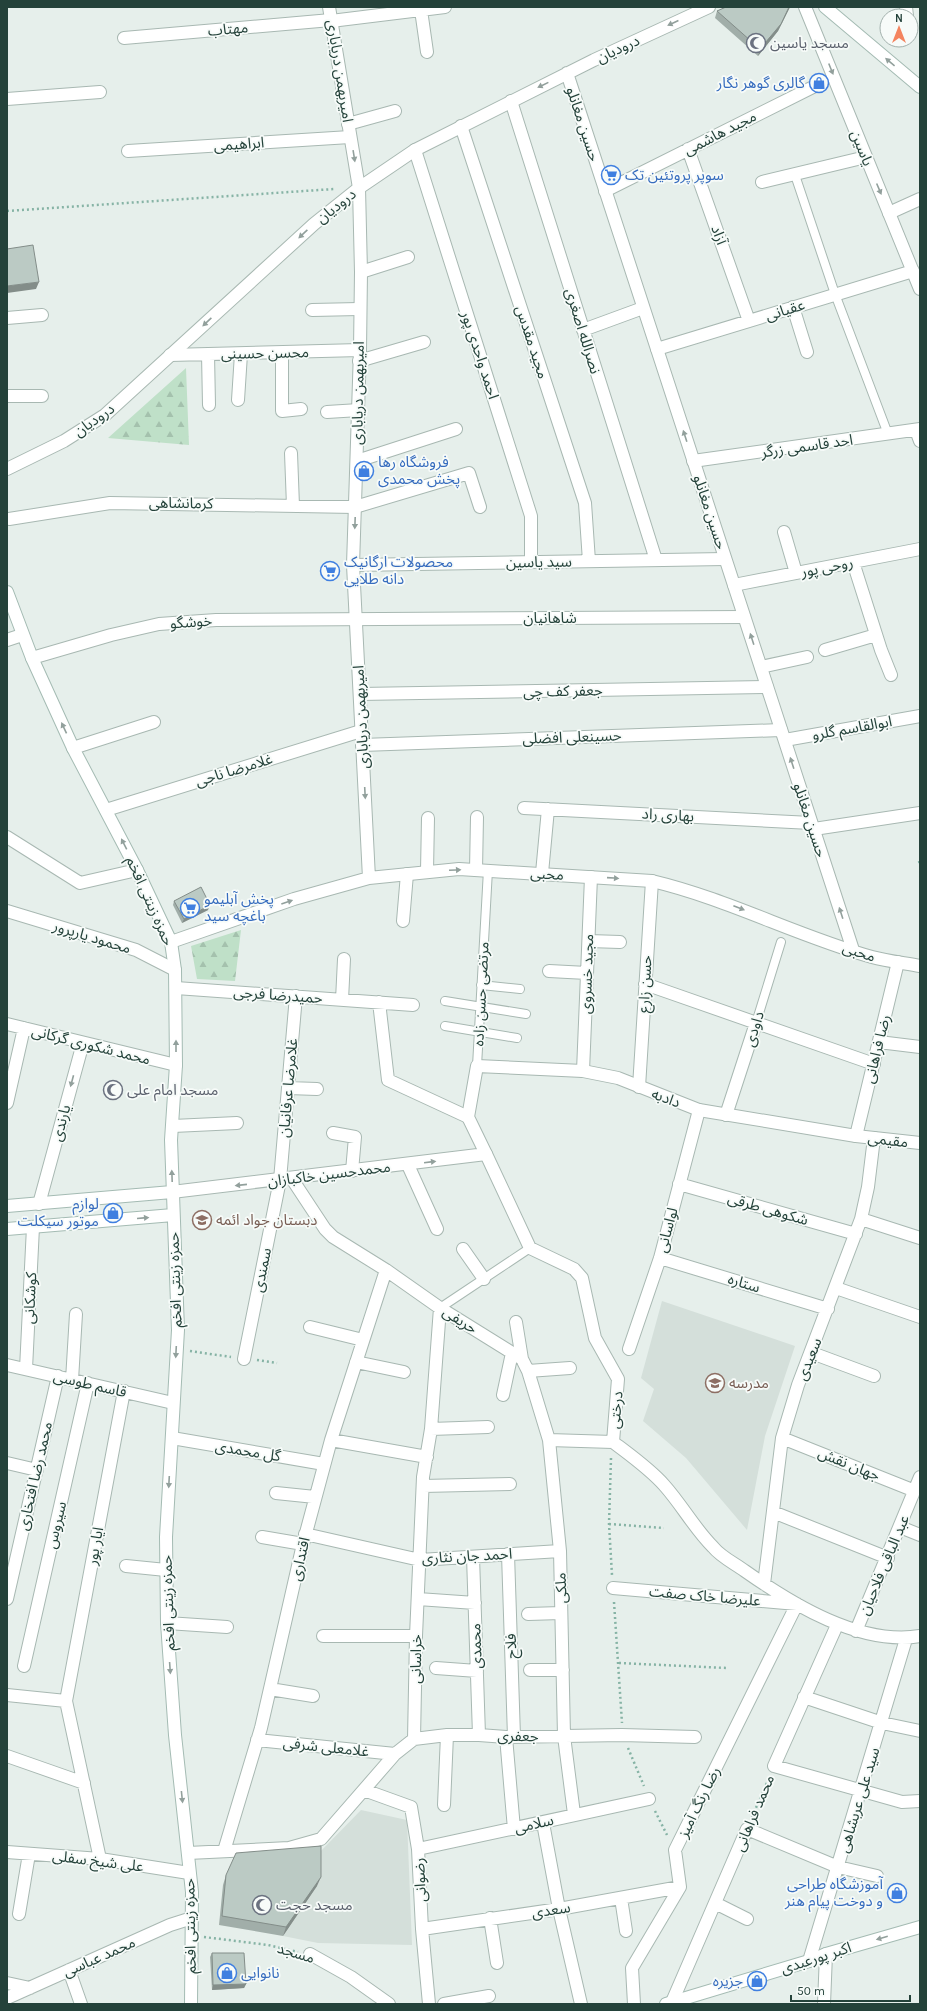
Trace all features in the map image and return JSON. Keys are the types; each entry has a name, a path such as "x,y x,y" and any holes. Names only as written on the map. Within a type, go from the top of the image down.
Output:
{"street":[{"name":"امیربهمن دریاباری","path":"329,7 359,188 361,272 360,356 353,565 369,878"},
{"name":"مهتاب","path":"124,38 331,20 444,7"},
{"name":"درودیان","path":"7,469 64,441 105,415 314,224 359,188 414,150 511,101 709,7"},
{"name":"یاسین","path":"805,7 920,289"},
{"path":"825,7 920,88"},
{"path":"421,10 427,52"},
{"name":"حسین مغانلو","path":"567,74 853,950"},
{"name":"مجید هاشمی","path":"605,191 813,87"},
{"path":"7,99 100,92"},
{"name":"نصرالله اصغری","path":"511,101 656,560"},
{"path":"348,124 395,110"},
{"name":"مجید مقدس","path":"461,126 585,502 589,562"},
{"name":"ابراهیمی","path":"128,151 350,137"},
{"name":"آزاد","path":"688,149 749,320"},
{"name":"احمد واحدی پور","path":"414,150 531,516 531,562"},
{"path":"762,182 866,157"},
{"path":"889,213 920,198"},
{"path":"361,272 408,257"},
{"name":"عقیانی","path":"657,349 913,270"},
{"path":"793,307 807,352"},
{"path":"583,330 644,308"},
{"path":"312,310 360,309"},
{"path":"7,318 42,315"},
{"name":"محسن حسینی","path":"170,355 282,352 360,356 424,342"},
{"path":"282,352 282,411 301,409"},
{"path":"208,354 209,405"},
{"path":"238,400 241,354"},
{"path":"7,396 42,396"},
{"path":"327,412 359,410"},
{"path":"357,461 456,429"},
{"path":"918,429 920,442"},
{"name":"احد قاسمی زرگر","path":"693,461 918,429"},
{"path":"291,453 293,506"},
{"name":"کرمانشاهی","path":"9,519 110,502 355,507 469,473 480,507"},
{"path":"784,532 796,573"},
{"name":"روحی پور","path":"734,585 920,549"},
{"name":"سید یاسین","path":"353,565 726,559"},
{"path":"853,562 876,635 891,676"},
{"name":"حمزه زینتی افخم","path":"7,596 22,635 73,748 137,870 171,942 175,970 176,1065 171,1140 178,1330 166,1537 166,1570 167,1623 175,1735 188,1853 192,1918 191,2004"},
{"name":"شاهانیان","path":"356,620 744,617"},
{"name":"خوشگو","path":"32,658 111,635 160,624 216,620 356,620"},
{"path":"7,640 22,635"},
{"path":"825,650 876,635"},
{"path":"761,667 807,657"},
{"name":"جعفر کف چی","path":"360,694 767,687"},
{"name":"ابوالقاسم گلرو","path":"783,735 920,716"},
{"path":"73,748 154,722"},
{"name":"غلامرضا ناجی","path":"106,810 361,731"},
{"name":"حسینعلی افضلی","path":"362,744 783,735"},
{"name":"بهاری راد","path":"524,808 812,826 920,813"},
{"path":"542,873 548,809"},
{"path":"477,817 482,870"},
{"path":"427,872 428,818"},
{"path":"7,837 80,883 137,870"},
{"name":"محبی","path":"171,942 294,899 369,878 427,872 482,870 652,881 723,902 785,927 872,957 920,966"},
{"path":"403,922 406,874"},
{"name":"مجید خسروی","path":"583,1071 591,877"},
{"name":"حسن زارع","path":"639,1087 652,881"},
{"name":"محمود یارپرور","path":"7,911 136,950 175,970"},
{"path":"589,940 620,942"},
{"path":"342,1000 344,959"},
{"name":"رضا فراهانی","path":"856,1136 898,962"},
{"path":"549,972 587,973"},
{"path":"645,984 874,1064"},
{"name":"حمیدرضا فرجی","path":"176,988 413,1004"},
{"name":"غلامرضا عرفانیان","path":"286,1180 288,1088 296,996"},
{"path":"379,1002 388,1080 468,1117 530,1248"},
{"name":"داودی","path":"726,1115 756,1023"},
{"name":"محمد شکوری گرکانی","path":"7,1024 176,1065"},
{"path":"7,1103 24,1028"},
{"path":"879,1042 920,1047"},
{"name":"یارندی","path":"39,1204 83,1043"},
{"name":"دادبه","path":"477,1066 583,1071 618,1078 699,1110 856,1136"},
{"name":"مرتضی حسن زاده","path":"468,1117 477,1066"},
{"path":"288,1088 317,1089"},
{"name":"لواسانی","path":"629,1349 660,1258 699,1110"},
{"path":"173,1126 237,1123"},
{"path":"333,1133 355,1136 352,1171"},
{"name":"مقیمی","path":"856,1136 920,1144"},
{"name":"سعیدی","path":"764,1584 782,1438 798,1385 812,1353 861,1219 868,1186 874,1138"},
{"name":"محمدحسین خاکبازان","path":"7,1206 172,1192 286,1180 486,1154"},
{"path":"408,1165 437,1229"},
{"name":"حریفی","path":"286,1180 333,1237 386,1270 440,1308 517,1356"},
{"name":"سمندی","path":"244,1359 286,1180"},
{"name":"شکوهی طرقی","path":"679,1184 856,1234"},
{"path":"7,1229 173,1215"},
{"path":"861,1219 920,1238"},
{"name":"کوشکانی","path":"26,1369 33,1227"},
{"name":"درختی","path":"530,1248 574,1269 582,1278 595,1338 618,1379 613,1442 664,1484 714,1549 764,1584 797,1604 837,1624 856,1631 906,1638 920,1636"},
{"path":"463,1249 484,1279"},
{"name":"ستاره","path":"660,1258 828,1309"},
{"name":"اقتداری","path":"224,1851 257,1740 304,1539 324,1464 386,1270"},
{"path":"836,1288 920,1317"},
{"name":"خراسانی","path":"414,1739 416,1636 423,1486 431,1429 440,1308"},
{"path":"72,1380 76,1314"},
{"path":"503,1395 517,1356 516,1322"},
{"path":"310,1327 363,1340"},
{"path":"812,1353 874,1376"},
{"path":"517,1356 528,1371 548,1440 613,1442"},
{"path":"356,1362 404,1372"},
{"name":"قاسم طوسی","path":"7,1365 174,1403"},
{"path":"528,1371 570,1368"},
{"name":"محمد رضا افتخاری","path":"7,1599 13,1547 37,1470 58,1376"},
{"name":"سیروس","path":"24,1666 88,1383"},
{"name":"ایار پور","path":"66,1701 124,1391"},
{"path":"431,1429 488,1427"},
{"name":"گل محمدی","path":"172,1438 324,1464"},
{"name":"جهان نقش","path":"782,1438 915,1491"},
{"path":"331,1440 427,1457"},
{"name":"ملکی","path":"548,1440 560,1551 564,1736 574,1814"},
{"path":"7,1463 37,1470"},
{"name":"عبد الباقی فلاحیان","path":"856,1631 888,1558 920,1477"},
{"path":"423,1486 510,1484"},
{"path":"276,1492 315,1497"},
{"path":"773,1512 888,1558"},
{"path":"900,1527 920,1535"},
{"name":"احمد جان نثاری","path":"262,1537 304,1539 420,1560 560,1551"},
{"name":"فلاح","path":"508,1554 510,1738 514,1829"},
{"name":"محمدی","path":"473,1556 479,1735"},
{"path":"126,1566 166,1570"},
{"name":"علیرضا خاک صفت","path":"613,1588 797,1604"},
{"path":"418,1599 475,1603"},
{"name":"رضا رنگ آمیز","path":"680,1887 675,1850 797,1604"},
{"path":"528,1614 561,1613"},
{"path":"167,1623 227,1627"},
{"name":"محمد فراهانی","path":"774,1766 837,1624"},
{"path":"324,1636 416,1636"},
{"name":"سید علی عربشاهی","path":"809,1961 882,1723 906,1638"},
{"path":"436,1668 477,1671"},
{"path":"530,1670 563,1670"},
{"path":"270,1689 313,1696"},
{"path":"7,1694 66,1701 100,1859"},
{"path":"804,1697 882,1723 920,1731"},
{"path":"444,1805 447,1735"},
{"name":"جعفری","path":"414,1739 447,1735 479,1735 510,1738 622,1735 696,1738"},
{"path":"188,1853 289,1848 321,1839 395,1754 414,1739"},
{"name":"غلامعلی شرفی","path":"257,1740 395,1754"},
{"path":"7,1756 84,1783"},
{"path":"774,1766 861,1792 902,1802 920,1801"},
{"name":"رضوانی","path":"364,1790 412,1807 418,1849 422,1930 429,2004"},
{"name":"سلامی","path":"418,1849 543,1823 574,1814 649,1799"},
{"path":"543,1823 559,1909 581,2004"},
{"path":"747,1829 838,1867 877,1876"},
{"name":"محمد فراهانی","path":"669,2003 747,1829"},
{"name":"علی شیخ سفلی","path":"7,1852 100,1859 189,1873"},
{"path":"19,1914 29,1854"},
{"path":"634,2004 632,1968 680,1887"},
{"name":"سعدی","path":"422,1930 490,1918 559,1909 680,1887"},
{"path":"621,1898 626,1930"},
{"path":"715,1903 747,1919"},
{"name":"محمد عباسی","path":"7,1998 170,1925 192,1918"},
{"path":"490,1918 497,1963"},
{"name":"اکبر پورعبدی","path":"669,2003 809,1961 826,1954 920,1927"},
{"name":"مسجد","path":"310,1954 351,1977 389,2004"},
{"path":"824,2004 826,1954"},
{"path":"69,1970 81,2004"},
{"path":"7,1983 30,1988"},
{"path":"444,2004 489,1996"}],"lane":[{"path":"795,175 835,294 888,434"},
{"name":"مرتضی حسن زاده","path":"477,1066 481,985 482,870"},
{"name":"داودی","path":"756,1023 780,942"},
{"path":"481,985 520,989"},
{"path":"445,1001 480,1005 526,1014"},
{"path":"445,1026 517,1038"},
{"path":"440,1308 530,1248"}],"path":[{"path":"7,211 335,189"},
{"path":"919,861 920,865"},
{"path":"176,1350 277,1363"},
{"path":"608,1524 664,1528"},
{"path":"619,1663 727,1668"},
{"name":"محمد فراهانی","path":"747,1829 774,1766"},
{"name":"مسجد","path":"192,1936 268,1945 310,1954"}],"shaded area":[{"name":"مدرسه","path":"662,1301 795,1346 765,1436 747,1530 686,1458 643,1421 654,1389 641,1378"},
{"path":"361,1810 407,1820 412,1945 318,1943 283,1936 317,1886 317,1855"}],"green space":[{"path":"186,368 189,445 108,438"},
{"path":"241,930 235,981 197,979 191,946"}],"building":[{"name":"مسجد یاسین","path":"726,7 789,7 781,24 760,49 717,11"},
{"path":"33,245 39,282 7,286 7,249"},
{"name":"پخش آبلیمو باغچه سید","path":"201,887 210,905 184,919 174,901"},
{"name":"مسجد حجت","path":"321,1846 321,1877 286,1927 222,1916 226,1875 236,1853"},
{"name":"نانوایی","path":"212,1953 244,1953 246,1984 213,1985"}],"place":[{"name":"مسجد یاسین","path":"756,43"},
{"name":"گالری گوهر نگار","path":"819,83"},
{"name":"سوپر پروتئین تک","path":"611,175"},
{"name":"فروشگاه رها پخش محمدی","path":"364,471"},
{"name":"محصولات ارگانیک دانه طلایی","path":"330,571"},
{"name":"پخش آبلیمو باغچه سید","path":"190,908"},
{"name":"مسجد امام علی","path":"113,1090"},
{"name":"لوازم موتور سیکلت","path":"113,1213"},
{"name":"دبستان جواد ائمه","path":"202,1220"},
{"name":"مدرسه","path":"715,1383"},
{"name":"آموزشگاه طراحی و دوخت پیام هنر","path":"897,1893"},
{"name":"مسجد حجت","path":"262,1905"},
{"name":"نانوایی","path":"227,1973"},
{"name":"جزیره","path":"757,1981"}]}
